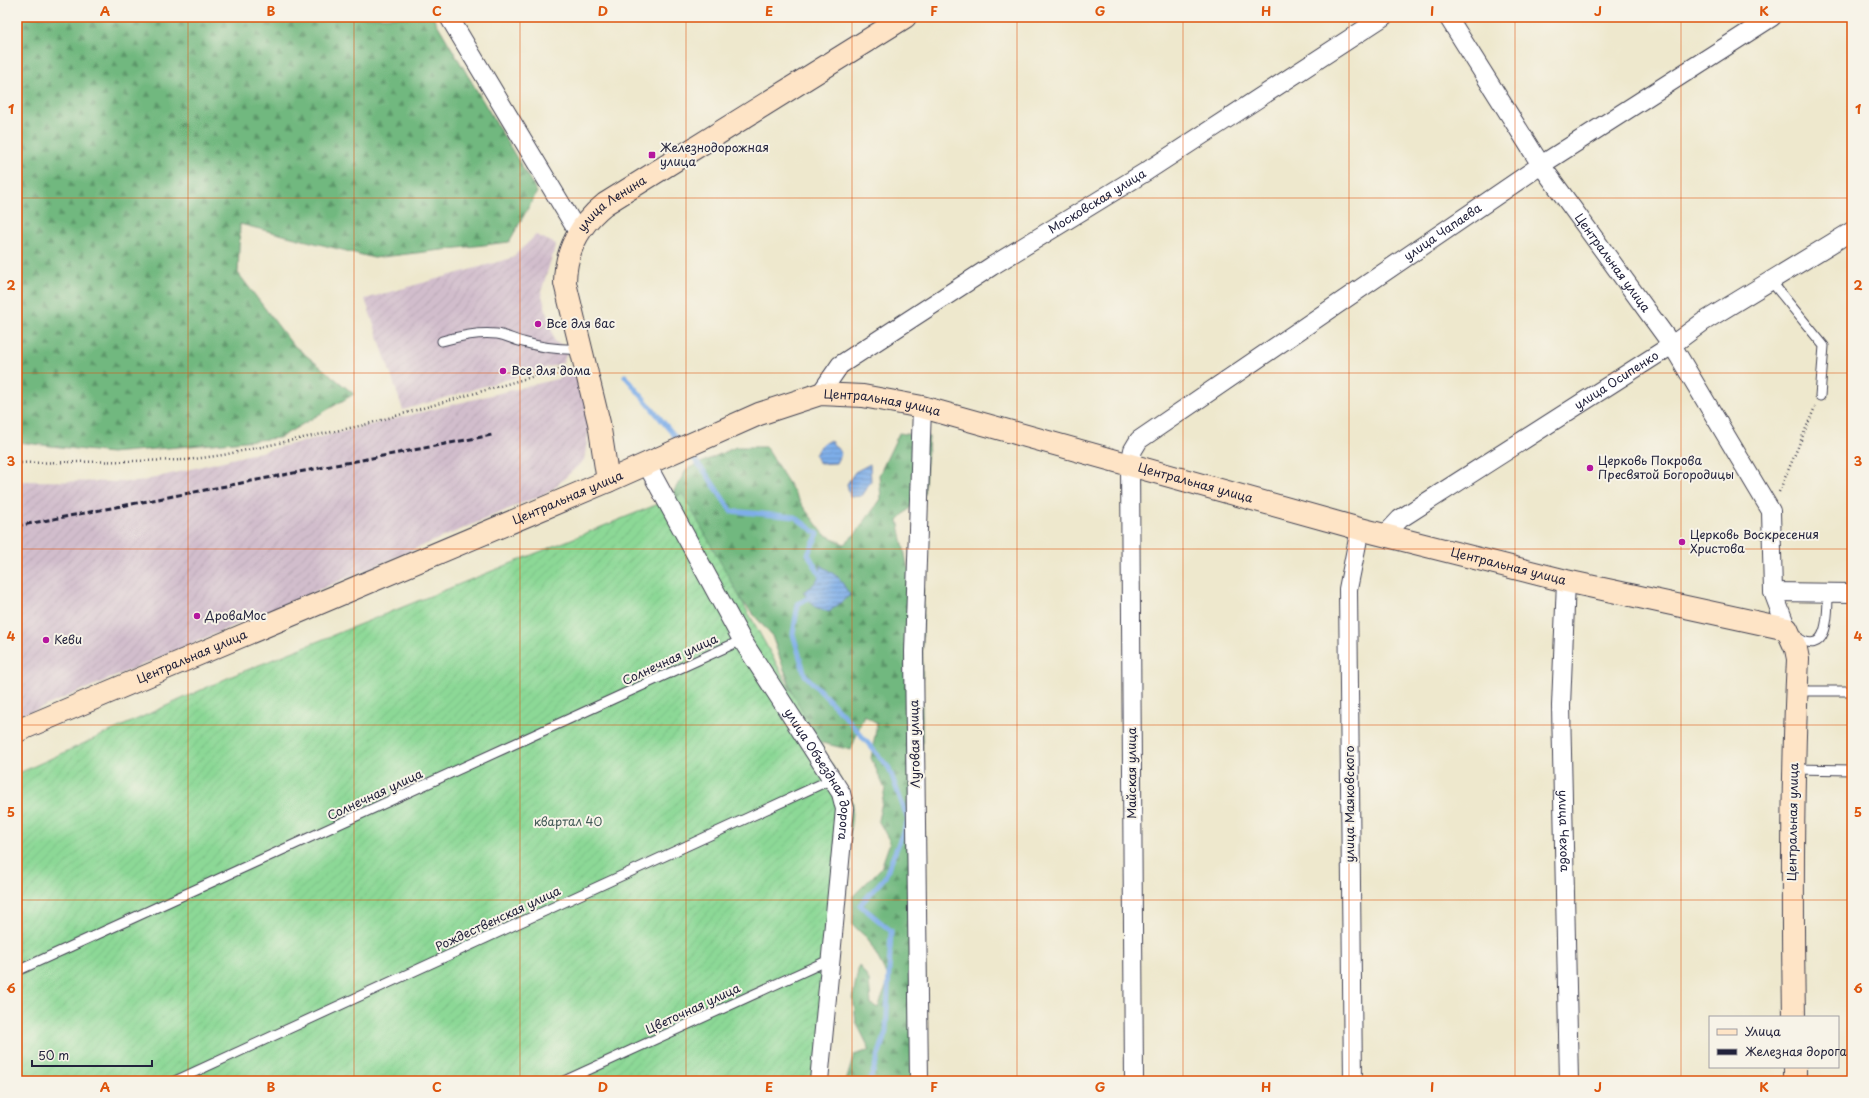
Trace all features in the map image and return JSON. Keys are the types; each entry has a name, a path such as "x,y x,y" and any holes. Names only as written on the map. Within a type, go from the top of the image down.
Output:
{"street":[{"path":"449,17 578,232"},
{"name":"улица Ленина","path":"608,481 599,423 564,283 566,262 578,232 591,215 605,204 905,17"},
{"name":"Московская улица","path":"820,394 840,365 992,266 1147,171 1383,17"},
{"name":"Центральная улица","path":"1448,17 1541,165 1672,345 1771,511 1773,592 1796,649 1798,660 1791,888 1794,1016"},
{"name":"улица Чапаева","path":"1130,464 1133,450 1139,440 1541,165 1772,17"},
{"name":"улица Осипенко","path":"1385,535 1400,519 1672,345 1703,322 1852,231"},
{"name":"Центральная улица","path":"17,731 608,481 759,414 820,394 863,396 922,407 1360,529 1566,581 1787,629"},
{"name":"Луговая улица","path":"919,1081 914,652 922,407"},
{"name":"улица Объездная дорога","path":"646,463 742,640 841,793 845,809 819,1081"},
{"name":"Майская улица","path":"1130,464 1134,1081"},
{"name":"улица Маяковского","path":"1353,1081 1348,589 1360,529"},
{"name":"улица Чехова","path":"1566,581 1561,706 1568,1081"},
{"path":"1773,592 1852,593"},
{"path":"1795,1068 1795,1081"}],"lane":[{"path":"1770,280 1824,346 1820,396"},
{"path":"442,341 466,335 493,334 583,356"},
{"path":"1787,629 1800,640 1812,643 1817,641 1826,628 1828,593"},
{"name":"Солнечная улица","path":"17,971 742,640"},
{"path":"1796,691 1852,691"},
{"path":"1794,769 1852,770"},
{"name":"Рождественская улица","path":"175,1081 832,779"},
{"name":"Цветочная улица","path":"564,1081 831,959"}],"path":[{"path":"17,463 187,460 223,455 364,425 583,356"},
{"path":"1771,511 1820,396"}],"shaded area":[{"path":"536,235 556,244 541,292 555,342 569,348 563,363 403,410 365,299 512,258"},
{"path":"577,374 591,418 584,460 551,491 17,718 17,481 138,482"}],"green space":[{"path":"17,17 433,17 537,192 509,242 374,258 240,224 238,273 292,344 354,394 279,438 111,453 17,442"},
{"path":"899,433 929,437 924,494 898,520 907,564 923,589 922,713 926,1081 846,1081 854,1055 870,1050 856,1022 853,996 859,965 869,980 871,1004 878,1008 889,979 868,939 853,925 853,896 881,868 890,842 878,820 885,789 871,758 877,723 864,715 851,750 814,741 795,700 772,636 718,573 672,494 687,469 736,447 766,447 804,508 824,534 844,544 856,533 881,499 879,475"},
{"name":"квартал 40","path":"683,494 853,803 824,1081 17,1081 17,774 232,676"}],"water":[{"path":"830,440 841,453 836,463 820,464 815,455 820,446"},
{"path":"870,464 871,481 861,496 850,497 847,484 855,472"},
{"path":"821,565 839,578 850,595 829,612 815,607 803,592 811,587 818,578"}],"waterway":[{"path":"625,376 678,440"},
{"path":"690,454 707,475 731,511 795,517 818,534 808,554 823,580"},
{"path":"813,595 798,604 793,634 805,675 849,721 889,768 908,820 885,877 860,905 891,931 886,1032 870,1081"}],"railway":[{"path":"17,526 492,435"}],"place":[{"name":"Железнодорожная улица","path":"652,155"},
{"name":"Все для вас","path":"538,324"},
{"name":"Все для дома","path":"503,371"},
{"name":"Церковь Покрова Пресвятой Богородицы","path":"1590,468"},
{"name":"Церковь Воскресения Христова","path":"1682,542"},
{"name":"ДроваМос","path":"197,616"},
{"name":"Кеви","path":"46,640"}]}
